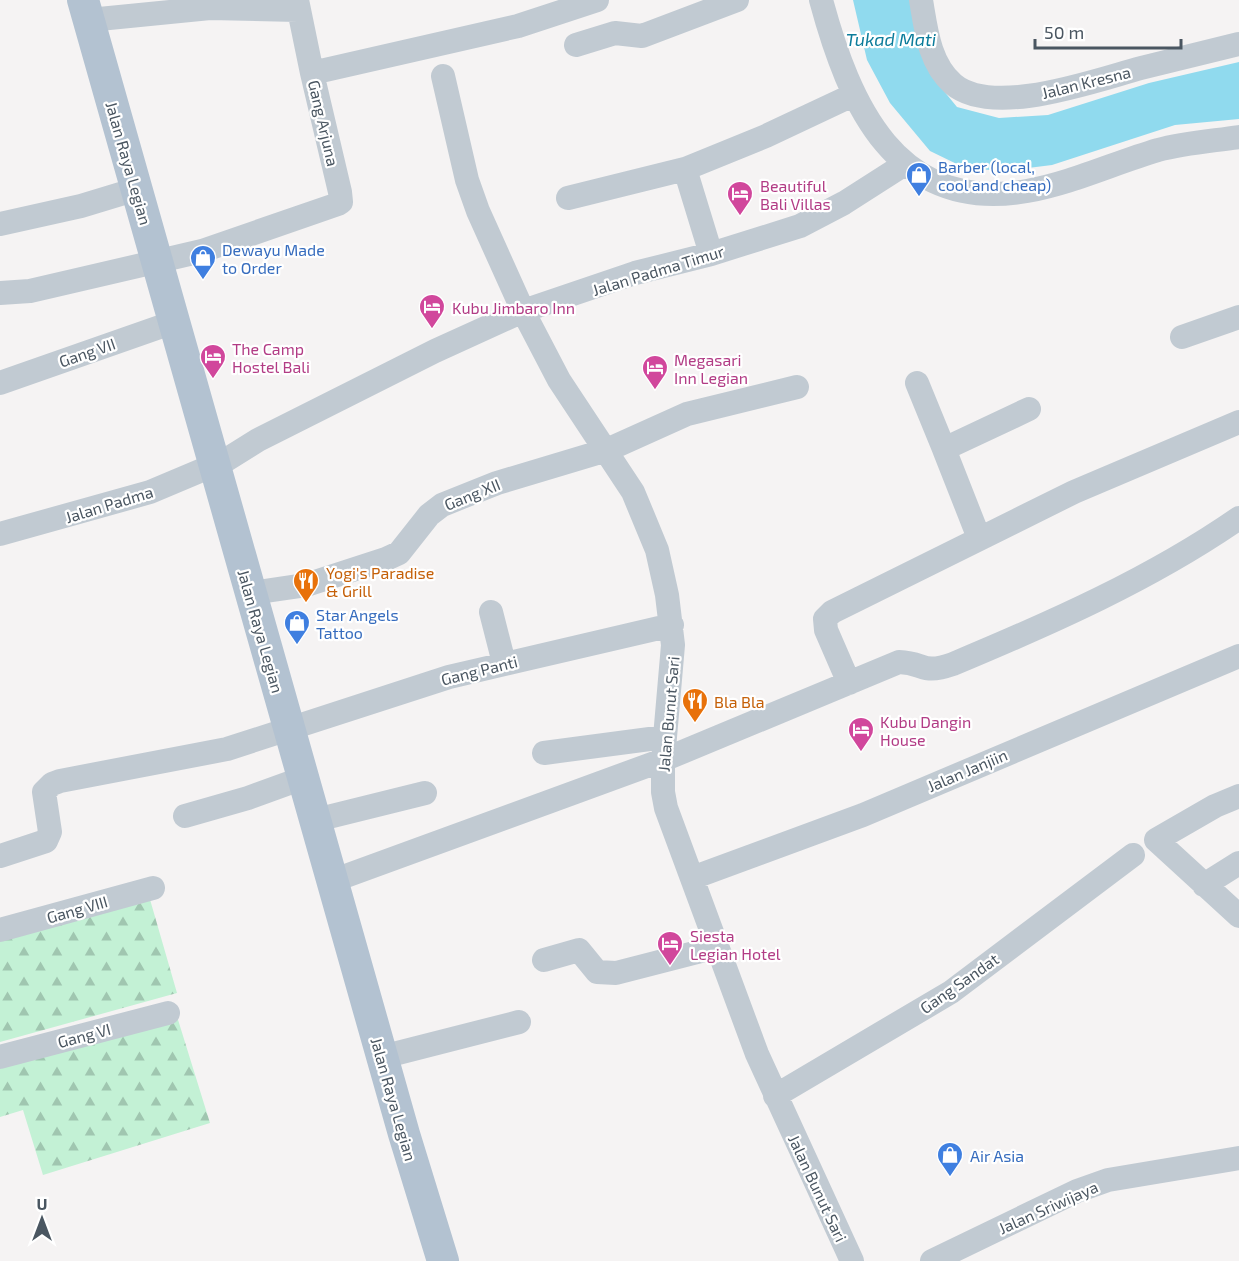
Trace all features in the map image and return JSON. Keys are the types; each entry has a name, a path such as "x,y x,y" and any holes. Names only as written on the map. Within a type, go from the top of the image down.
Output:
{"main road":[{"name":"Jalan Raya Legian","path":"86,10 382,1057 443,1261"}],"street":[{"name":"Gang Arjuna","path":"157,260 202,251 341,202 312,73 400,51 518,26 597,0"},
{"path":"576,45 615,33 642,36 737,0"},
{"path":"821,0 834,49 853,95 877,135 905,164 935,182 981,194 1005,194 1068,180 1166,148 1239,138"},
{"name":"Jalan Kresna","path":"921,0 932,54 941,71 955,85 973,93 998,96 1065,91 1239,44"},
{"path":"86,10 297,5 312,73"},
{"name":"Jalan Bunut Sari","path":"443,76 467,180 478,211 523,311 559,380 633,492 657,550 672,625 673,665 664,748 663,792 666,808 775,1096 852,1261"},
{"path":"568,198 684,169 766,136 853,95"},
{"name":"Jalan Padma Timur","path":"215,465 435,351 523,311 635,273 711,254 808,222 844,203 905,164"},
{"path":"684,169 711,254"},
{"path":"0,224 81,206 137,189"},
{"path":"0,293 30,291 157,260"},
{"path":"1182,337 1239,317"},
{"name":"Gang VII","path":"0,383 174,322"},
{"path":"916,383 979,538"},
{"name":"Gang XII","path":"251,593 306,585 387,559 399,553 429,515 442,505 497,483 607,450 687,414 797,387"},
{"path":"944,449 1029,409"},
{"path":"849,683 826,630 825,619 832,612 1101,480 1239,422"},
{"name":"Jalan Padma","path":"0,534 150,492 215,465"},
{"path":"332,880 664,748 849,683 899,662 934,670 969,657 1115,591 1176,558 1239,518"},
{"path":"491,612 504,663"},
{"name":"Gang Panti","path":"0,856 46,842 50,832 44,792 52,784 113,769 226,749 289,730 403,690 504,663 672,625"},
{"name":"Jalan Janjiin","path":"692,878 863,814 1239,656"},
{"path":"544,753 664,748"},
{"path":"185,816 249,798 303,778"},
{"path":"316,820 425,793"},
{"path":"1239,796 1215,806 1156,840 1239,916"},
{"name":"Gang Sandat","path":"775,1096 951,992 1133,855"},
{"path":"1204,885 1239,863"},
{"name":"Gang VIII","path":"0,930 153,888"},
{"path":"544,960 579,950 583,952 597,972 616,973 717,947"},
{"name":"Gang VI","path":"0,1057 168,1012"},
{"path":"382,1057 519,1022"},
{"name":"Jalan Sriwijaya","path":"932,1261 1077,1191 1108,1180 1239,1158"}],"green space":[{"path":"149,896 177,993 0,1042 0,938"},
{"path":"175,1010 210,1123 43,1175 23,1110 0,1117 0,1064"}],"water":[{"name":"Tukad Mati","path":"853,0 910,0 930,74 957,107 999,118 1048,115 1149,83 1239,62 1239,119 1175,125 1052,165 1003,171 965,168 930,151 890,103 867,60"}],"place":[{"name":"Barber (local, cool and cheap)","path":"919,198"},
{"name":"Beautiful Bali Villas","path":"740,217"},
{"name":"Dewayu Made to Order","path":"203,281"},
{"name":"Kubu Jimbaro Inn","path":"432,330"},
{"name":"The Camp Hostel Bali","path":"213,380"},
{"name":"Megasari Inn Legian","path":"655,391"},
{"name":"Yogi's Paradise & Grill","path":"306,604"},
{"name":"Star Angels Tattoo","path":"297,646"},
{"name":"Bla Bla","path":"695,724"},
{"name":"Kubu Dangin House","path":"861,753"},
{"name":"Siesta Legian Hotel","path":"670,967"},
{"name":"Air Asia","path":"950,1178"}]}
